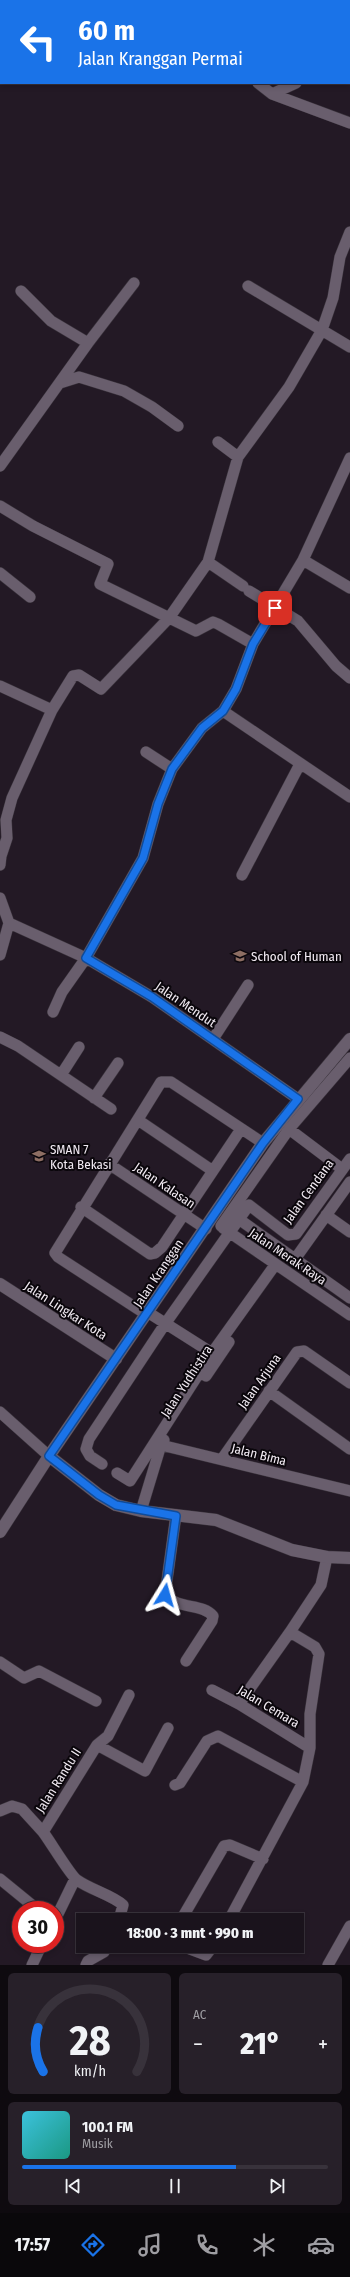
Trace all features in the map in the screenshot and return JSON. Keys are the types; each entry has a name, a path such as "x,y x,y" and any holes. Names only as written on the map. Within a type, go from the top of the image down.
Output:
{"main road":[{"name":"Jalan Kranggan","path":"0,1532 49,1456 148,1314 217,1227 225,1209 263,1143 350,1038"},
{"name":"Jalan Lingkar Kota","path":"0,1284 116,1359"},
{"path":"49,1456 99,1495 116,1505 141,1511 216,1520 292,1550 327,1557 350,1558"}],"street":[{"path":"259,84 272,94 350,123"},
{"path":"272,94 294,84"},
{"path":"0,865 1,856 7,838 3,819 52,710 76,675 101,689 169,618 208,562 238,457 289,386 322,330 333,298 340,257 350,232"},
{"path":"2,460 134,283"},
{"path":"248,286 350,347"},
{"path":"21,291 51,321 88,344"},
{"path":"60,383 79,377 124,391 152,407 178,426"},
{"path":"218,442 238,457"},
{"path":"53,1012 62,992 86,958 143,858 158,804 172,769 202,728 223,711 236,689 253,644 303,560 350,458"},
{"path":"0,506 33,526 108,564 100,584 196,631 213,622 253,644"},
{"path":"303,560 350,588"},
{"path":"208,562 246,589 298,621 336,666 350,678"},
{"path":"0,573 30,597"},
{"path":"0,686 52,710"},
{"path":"223,711 300,764 348,794 350,797"},
{"path":"146,752 172,769"},
{"path":"242,875 300,764"},
{"path":"0,898 9,923 0,954"},
{"name":"Jalan Mendut","path":"9,923 86,958 152,997 213,1038 298,1099"},
{"path":"213,1038 248,985"},
{"path":"0,1037 18,1046 111,1109"},
{"path":"61,1075 79,1047"},
{"path":"225,1209 289,1129 350,1058"},
{"path":"94,1098 118,1063"},
{"path":"212,1353 55,1255 56,1248 161,1082 167,1081 263,1143"},
{"path":"138,1120 213,1171"},
{"path":"81,1207 150,1254 155,1253 162,1247 241,1129"},
{"path":"289,1129 342,1169"},
{"name":"Jalan Cendana","path":"239,1219 249,1205 288,1235 296,1234 350,1158"},
{"name":"Jalan Kalasan","path":"109,1164 184,1214 217,1227"},
{"path":"295,1259 350,1182"},
{"name":"Jalan Merak Raya","path":"225,1209 350,1298"},
{"path":"326,1215 350,1232"},
{"path":"102,1464 88,1454 86,1449 89,1439 165,1324 217,1227 239,1219"},
{"name":"Jalan Merak Raya","path":"217,1227 350,1315"},
{"path":"117,1473 130,1481 212,1353 275,1265"},
{"name":"Jalan Yudhistira","path":"141,1511 160,1445 272,1276"},
{"name":"Jalan Arjuna","path":"222,1459 295,1354 300,1351 304,1351 350,1383"},
{"path":"269,1391 350,1450"},
{"path":"0,1412 49,1456"},
{"name":"Jalan Bima","path":"160,1445 350,1491"},
{"path":"176,1516 165,1595 172,1602 208,1611 213,1616 212,1621 186,1661"},
{"path":"239,1704 321,1585 327,1557"},
{"path":"233,1913 303,1782 310,1748 310,1714 319,1654 315,1647 290,1632"},
{"path":"0,1662 24,1678 39,1671 96,1701"},
{"name":"Jalan Cemara","path":"212,1690 239,1704 310,1748"},
{"path":"97,1745 108,1736 129,1695"},
{"name":"Jalan Randu II","path":"0,1811 12,1806 22,1809 42,1832 97,1745 145,1771 168,1728"},
{"path":"175,1785 180,1784 207,1741 218,1736 303,1782"},
{"path":"42,1832 75,1879 104,1896 117,1900 123,1905 120,1913"},
{"path":"185,1913 224,1846 230,1845 263,1859"},
{"path":"0,1879 27,1901"},
{"path":"64,1902 75,1879"},
{"path":"328,1965 350,1926"},
{"path":"32,1965 38,1953"},
{"path":"86,1965 88,1960 102,1953"}],"place":[{"name":"School of Human","path":"240,956"},
{"name":"SMAN 7 Kota Bekasi","path":"39,1156"}],"route":[{"path":"165,1595 176,1516 141,1511 116,1505 99,1495 49,1456 149,1313 263,1143 298,1099 213,1038 152,997 86,958 143,858 158,804 172,769 202,728 223,711 236,689 253,644 275,608"}]}
